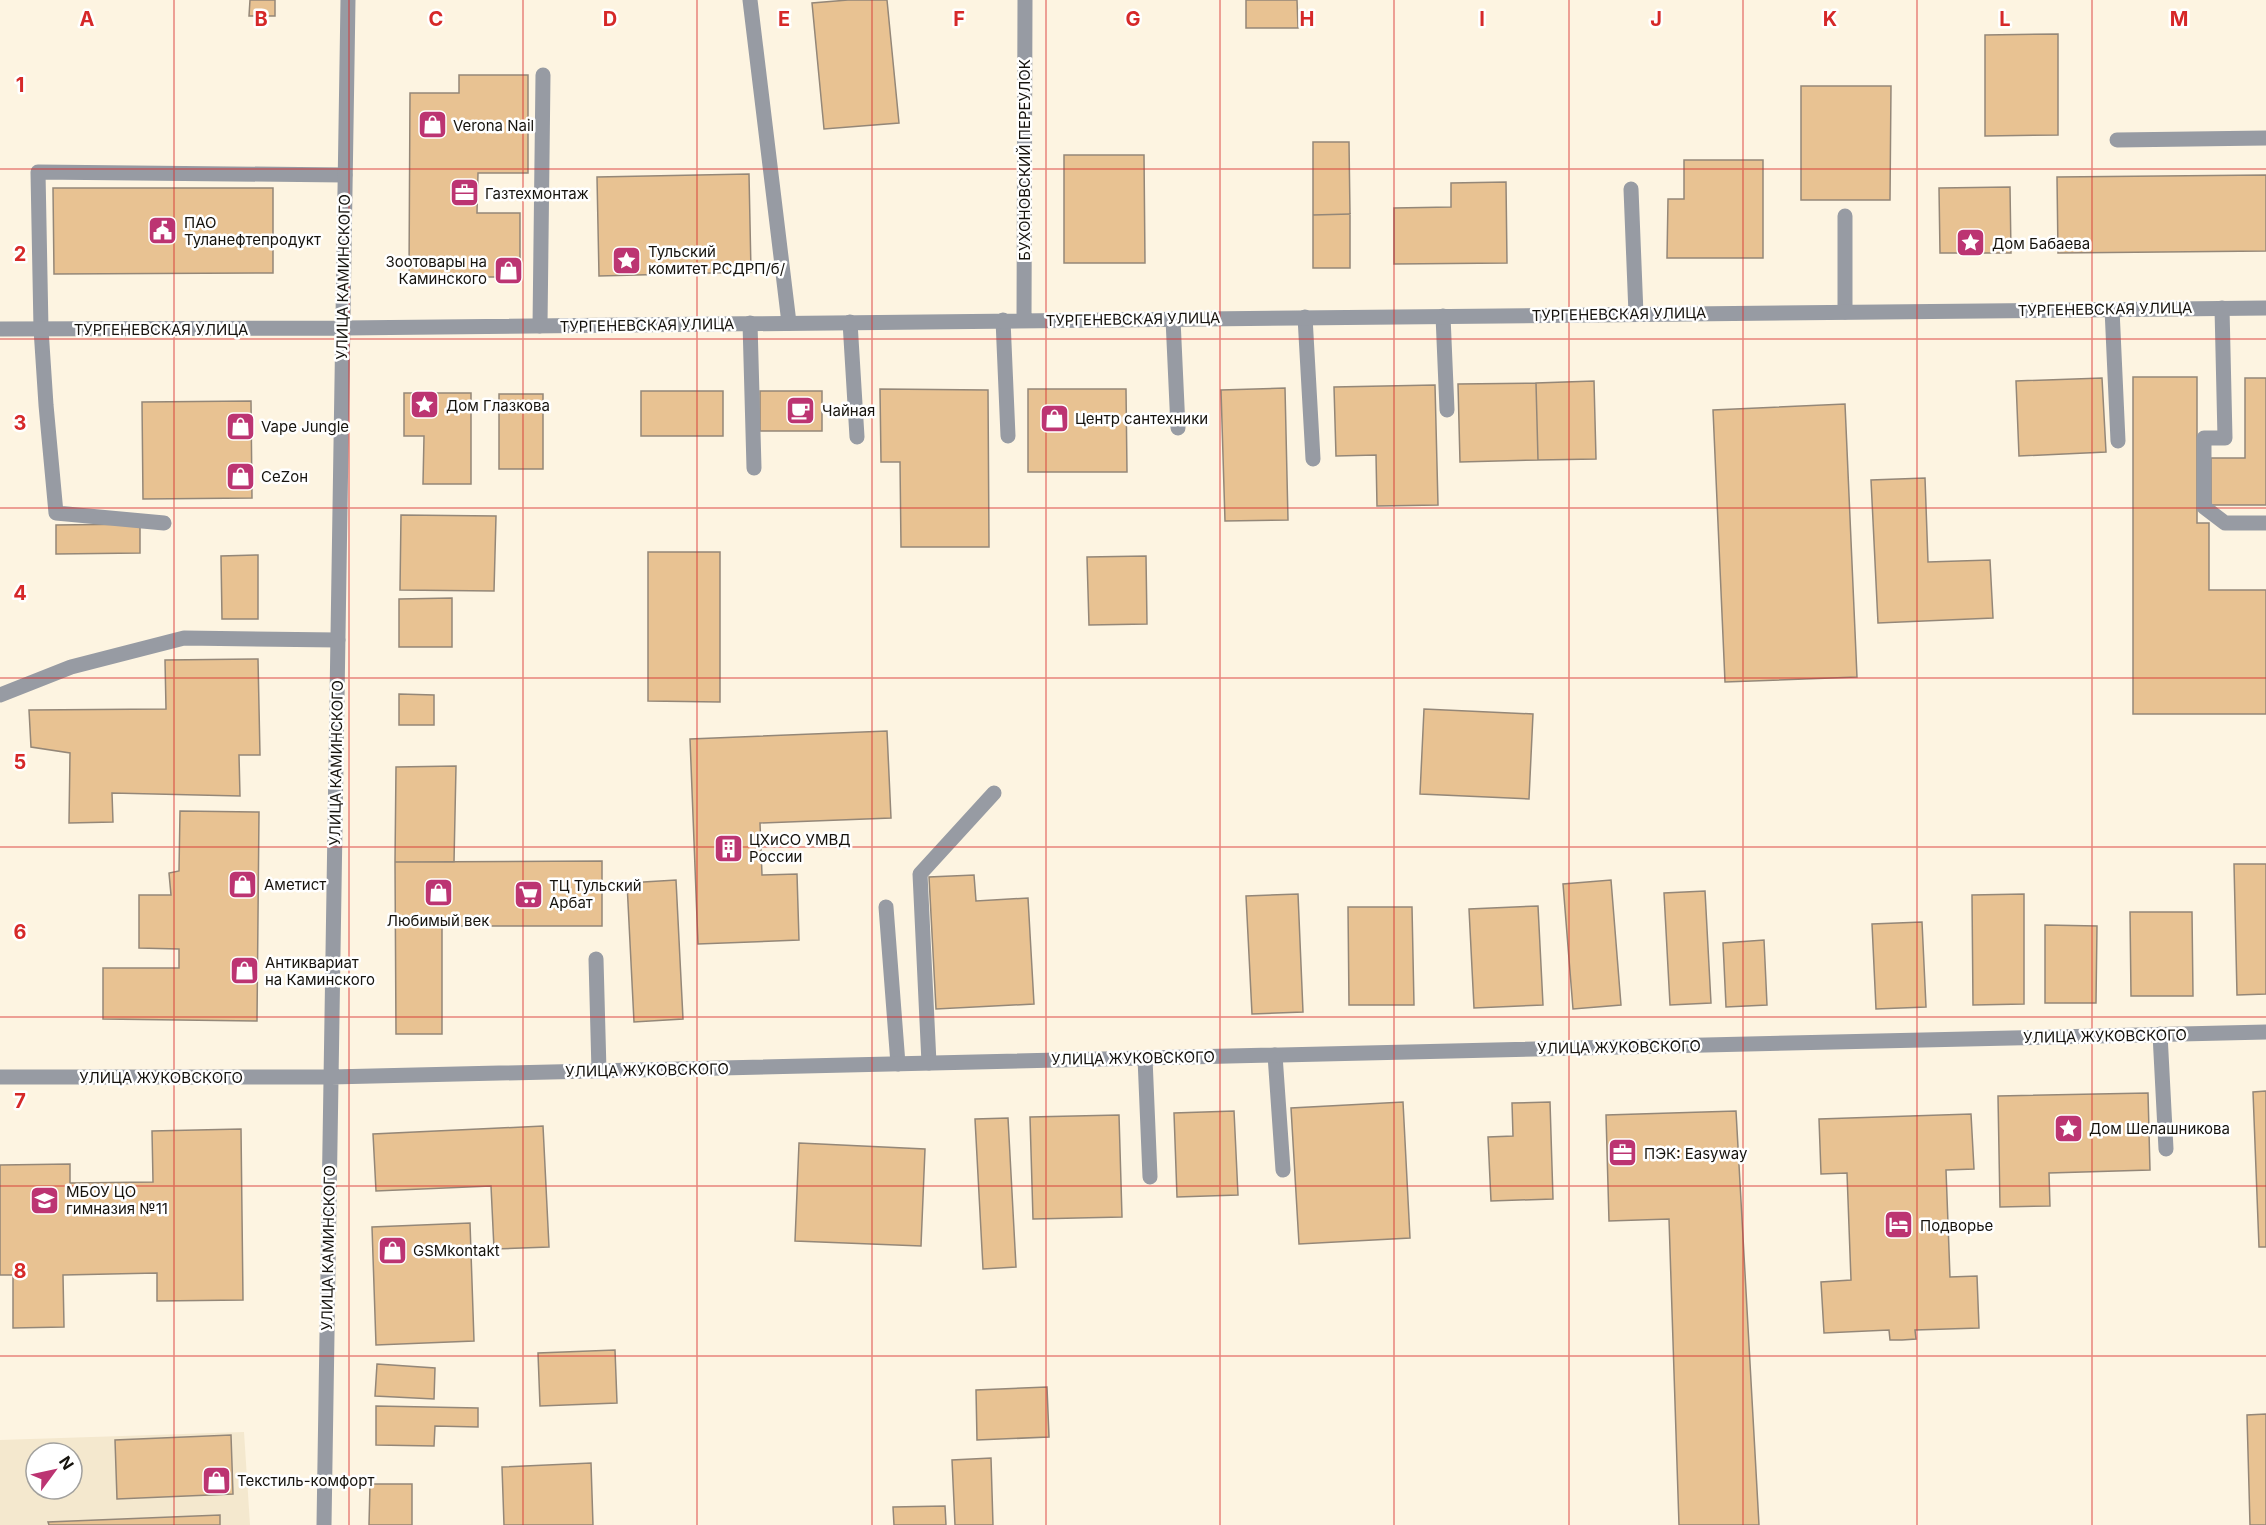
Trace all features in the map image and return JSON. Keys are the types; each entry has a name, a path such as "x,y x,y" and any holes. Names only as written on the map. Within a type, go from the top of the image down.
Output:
{"street":[{"name":"УЛИЦА КАМИНСКОГО","path":"324,1525 348,0"},
{"path":"750,0 789,323"},
{"name":"БУХОНОВСКИЙ ПЕРЕУЛОК","path":"1024,320 1025,0"},
{"path":"540,326 543,75"},
{"path":"2117,140 2266,138"},
{"path":"164,523 56,513 41,329 39,172 345,175"},
{"path":"1631,189 1636,314"},
{"path":"1845,216 1845,312"},
{"path":"2222,308 2226,438 2204,438 2204,507 2225,523 2266,523"},
{"name":"ТУРГЕНЕВСКАЯ УЛИЦА","path":"0,329 342,328 2266,308"},
{"path":"2112,309 2118,441"},
{"path":"1443,316 1447,410"},
{"path":"1305,317 1313,459"},
{"path":"1173,319 1178,428"},
{"path":"1003,320 1008,436"},
{"path":"850,322 857,437"},
{"path":"750,323 754,468"},
{"path":"0,696 71,667 184,638 338,639"},
{"path":"929,1063 920,874 994,793"},
{"path":"886,907 898,1064"},
{"path":"596,959 599,1071"},
{"name":"УЛИЦА ЖУКОВСКОГО","path":"0,1077 331,1077 2266,1032"},
{"path":"2160,1034 2166,1149"},
{"path":"1275,1055 1283,1170"},
{"path":"1145,1058 1150,1177"}],"shaded area":[{"path":"244,1432 250,1525 0,1525 0,1440"}],"building":[{"path":"250,0 275,0 275,16 249,16"},
{"path":"887,0 899,123 824,129 812,3"},
{"path":"1246,0 1297,0 1298,28 1246,28"},
{"path":"2058,34 2058,135 1985,136 1985,35"},
{"path":"459,75 528,75 528,173 478,173 477,213 520,213 520,277 409,277 410,93 459,93"},
{"path":"1801,86 1891,86 1890,200 1801,200"},
{"path":"1313,142 1349,142 1350,214 1313,215"},
{"path":"1064,155 1144,155 1145,263 1064,263"},
{"path":"1684,160 1763,160 1763,258 1667,258 1668,199 1684,199"},
{"path":"749,174 751,272 599,276 597,177"},
{"path":"2266,175 2266,251 2058,253 2057,177"},
{"path":"1506,182 1507,263 1394,264 1394,208 1451,207 1451,183"},
{"path":"2010,187 2011,253 1940,253 1939,188"},
{"name":"ПАО Туланефтепродукт","path":"53,188 273,188 273,273 54,274"},
{"path":"1350,214 1350,268 1313,268 1313,215"},
{"path":"2133,377 2197,377 2197,523 2209,523 2209,590 2266,590 2266,714 2133,714"},
{"path":"2102,378 2106,452 2019,456 2016,381"},
{"path":"2245,378 2266,378 2266,505 2211,505 2211,458 2245,458"},
{"path":"1594,381 1596,459 1538,460 1536,383"},
{"path":"1536,383 1538,460 1460,462 1458,384"},
{"path":"1435,385 1438,505 1377,506 1376,455 1336,456 1334,387"},
{"path":"1285,388 1288,520 1225,521 1221,390"},
{"path":"880,389 988,390 989,547 901,547 900,462 881,462"},
{"path":"1028,389 1126,389 1127,472 1028,472"},
{"path":"641,391 723,391 723,436 641,436"},
{"path":"760,391 822,391 822,431 760,431"},
{"path":"404,393 471,393 471,484 423,484 424,436 404,436"},
{"path":"499,394 543,394 543,469 499,469"},
{"path":"251,401 252,498 143,499 142,402"},
{"path":"1845,404 1857,677 1725,682 1713,410"},
{"path":"1925,478 1928,562 1990,560 1993,618 1878,623 1871,480"},
{"path":"401,515 496,516 494,591 400,590"},
{"path":"140,524 140,553 56,554 56,525"},
{"path":"648,552 720,552 720,702 648,701"},
{"path":"258,555 258,619 222,619 221,556"},
{"path":"1146,556 1147,624 1089,625 1087,557"},
{"path":"452,598 452,647 399,647 399,599"},
{"path":"258,659 260,755 239,755 240,796 112,793 113,822 69,823 70,753 31,747 29,710 166,709 165,660"},
{"path":"399,694 434,695 434,725 399,725"},
{"path":"1424,709 1533,714 1529,799 1420,794"},
{"name":"ЦХиСО УМВД России","path":"887,731 891,818 760,823 762,875 797,874 799,940 698,944 690,739"},
{"path":"456,766 454,862 395,862 396,767"},
{"path":"180,811 259,812 257,1021 103,1019 103,968 179,968 179,949 139,948 139,895 171,895 169,873 179,871"},
{"path":"602,861 602,926 442,926 442,1034 396,1034 395,862"},
{"path":"2234,864 2266,864 2266,994 2237,995"},
{"path":"974,875 976,901 1028,898 1034,1004 936,1009 929,877"},
{"path":"676,880 683,1019 634,1022 627,883"},
{"path":"1611,880 1621,1005 1573,1009 1563,884"},
{"path":"1705,891 1711,1003 1670,1005 1664,893"},
{"path":"1298,894 1303,1012 1252,1014 1246,896"},
{"path":"2024,894 2024,1004 1973,1005 1972,895"},
{"path":"1538,906 1543,1005 1474,1008 1469,909"},
{"path":"1348,907 1412,907 1414,1005 1349,1005"},
{"path":"2130,912 2192,912 2193,996 2131,996"},
{"path":"1922,922 1926,1007 1876,1009 1872,924"},
{"path":"2045,925 2097,926 2096,1003 2045,1003"},
{"path":"1764,940 1767,1005 1726,1007 1723,943"},
{"path":"2266,1091 2266,1247 2259,1247 2253,1092"},
{"path":"2148,1093 2150,1170 2049,1173 2050,1206 2000,1207 1998,1096"},
{"path":"1403,1102 1410,1238 1299,1244 1291,1108"},
{"path":"1550,1102 1553,1199 1491,1201 1488,1137 1513,1136 1512,1103"},
{"path":"1234,1111 1238,1195 1177,1197 1174,1113"},
{"path":"1736,1111 1759,1525 1679,1525 1669,1219 1609,1221 1606,1115"},
{"name":"Подворье","path":"1971,1114 1974,1169 1946,1170 1950,1277 1977,1276 1979,1328 1915,1330 1916,1339 1902,1340 1890,1340 1889,1330 1824,1333 1821,1282 1851,1280 1847,1173 1821,1174 1819,1119"},
{"path":"1119,1115 1122,1217 1033,1219 1030,1117"},
{"path":"1008,1118 1016,1267 983,1269 975,1119"},
{"path":"543,1126 549,1247 494,1249 491,1186 376,1191 373,1134"},
{"path":"241,1129 243,1300 157,1301 157,1273 63,1275 64,1327 13,1328 13,1275 0,1275 0,1165 70,1164 70,1183 153,1182 152,1131"},
{"path":"799,1143 925,1149 921,1246 795,1241"},
{"path":"470,1223 474,1341 376,1345 372,1227"},
{"path":"615,1350 617,1403 540,1406 538,1353"},
{"path":"377,1364 435,1368 434,1399 375,1396"},
{"path":"1047,1387 1049,1437 977,1440 976,1390"},
{"path":"376,1406 478,1408 478,1427 435,1426 434,1446 376,1445"},
{"path":"2266,1414 2266,1525 2250,1525 2247,1415"},
{"path":"231,1435 233,1494 117,1499 115,1440"},
{"path":"991,1458 993,1525 955,1525 952,1460"},
{"path":"591,1463 593,1525 504,1525 502,1467"},
{"path":"370,1484 412,1484 412,1525 369,1525"},
{"path":"945,1506 946,1525 894,1525 893,1507"},
{"path":"220,1515 220,1525 49,1525 48,1522"}],"place":[{"name":"Verona Nail","path":"432,125"},
{"name":"Газтехмонтаж","path":"464,193"},
{"name":"ПАО Туланефтепродукт","path":"163,231"},
{"name":"Дом Бабаева","path":"1971,243"},
{"name":"Тульский комитет РСДРП/б/","path":"627,260"},
{"name":"Зоотовары на Каминского","path":"508,270"},
{"name":"Дом Глазкова","path":"425,405"},
{"name":"Чайная","path":"801,410"},
{"name":"Центр сантехники","path":"1054,418"},
{"name":"Vape Jungle","path":"240,426"},
{"name":"СеZон","path":"240,476"},
{"name":"ЦХиСО УМВД России","path":"728,848"},
{"name":"Аметист","path":"243,884"},
{"name":"Любимый век","path":"438,893"},
{"name":"ТЦ Тульский Арбат","path":"528,894"},
{"name":"Антиквариат на Каминского","path":"244,971"},
{"name":"Дом Шелашникова","path":"2068,1128"},
{"name":"ПЭК: Easyway","path":"1623,1153"},
{"name":"МБОУ ЦО гимназия №11","path":"45,1200"},
{"name":"Подворье","path":"1899,1225"},
{"name":"GSMkontakt","path":"392,1250"},
{"name":"Текстиль-комфорт","path":"216,1480"}]}
